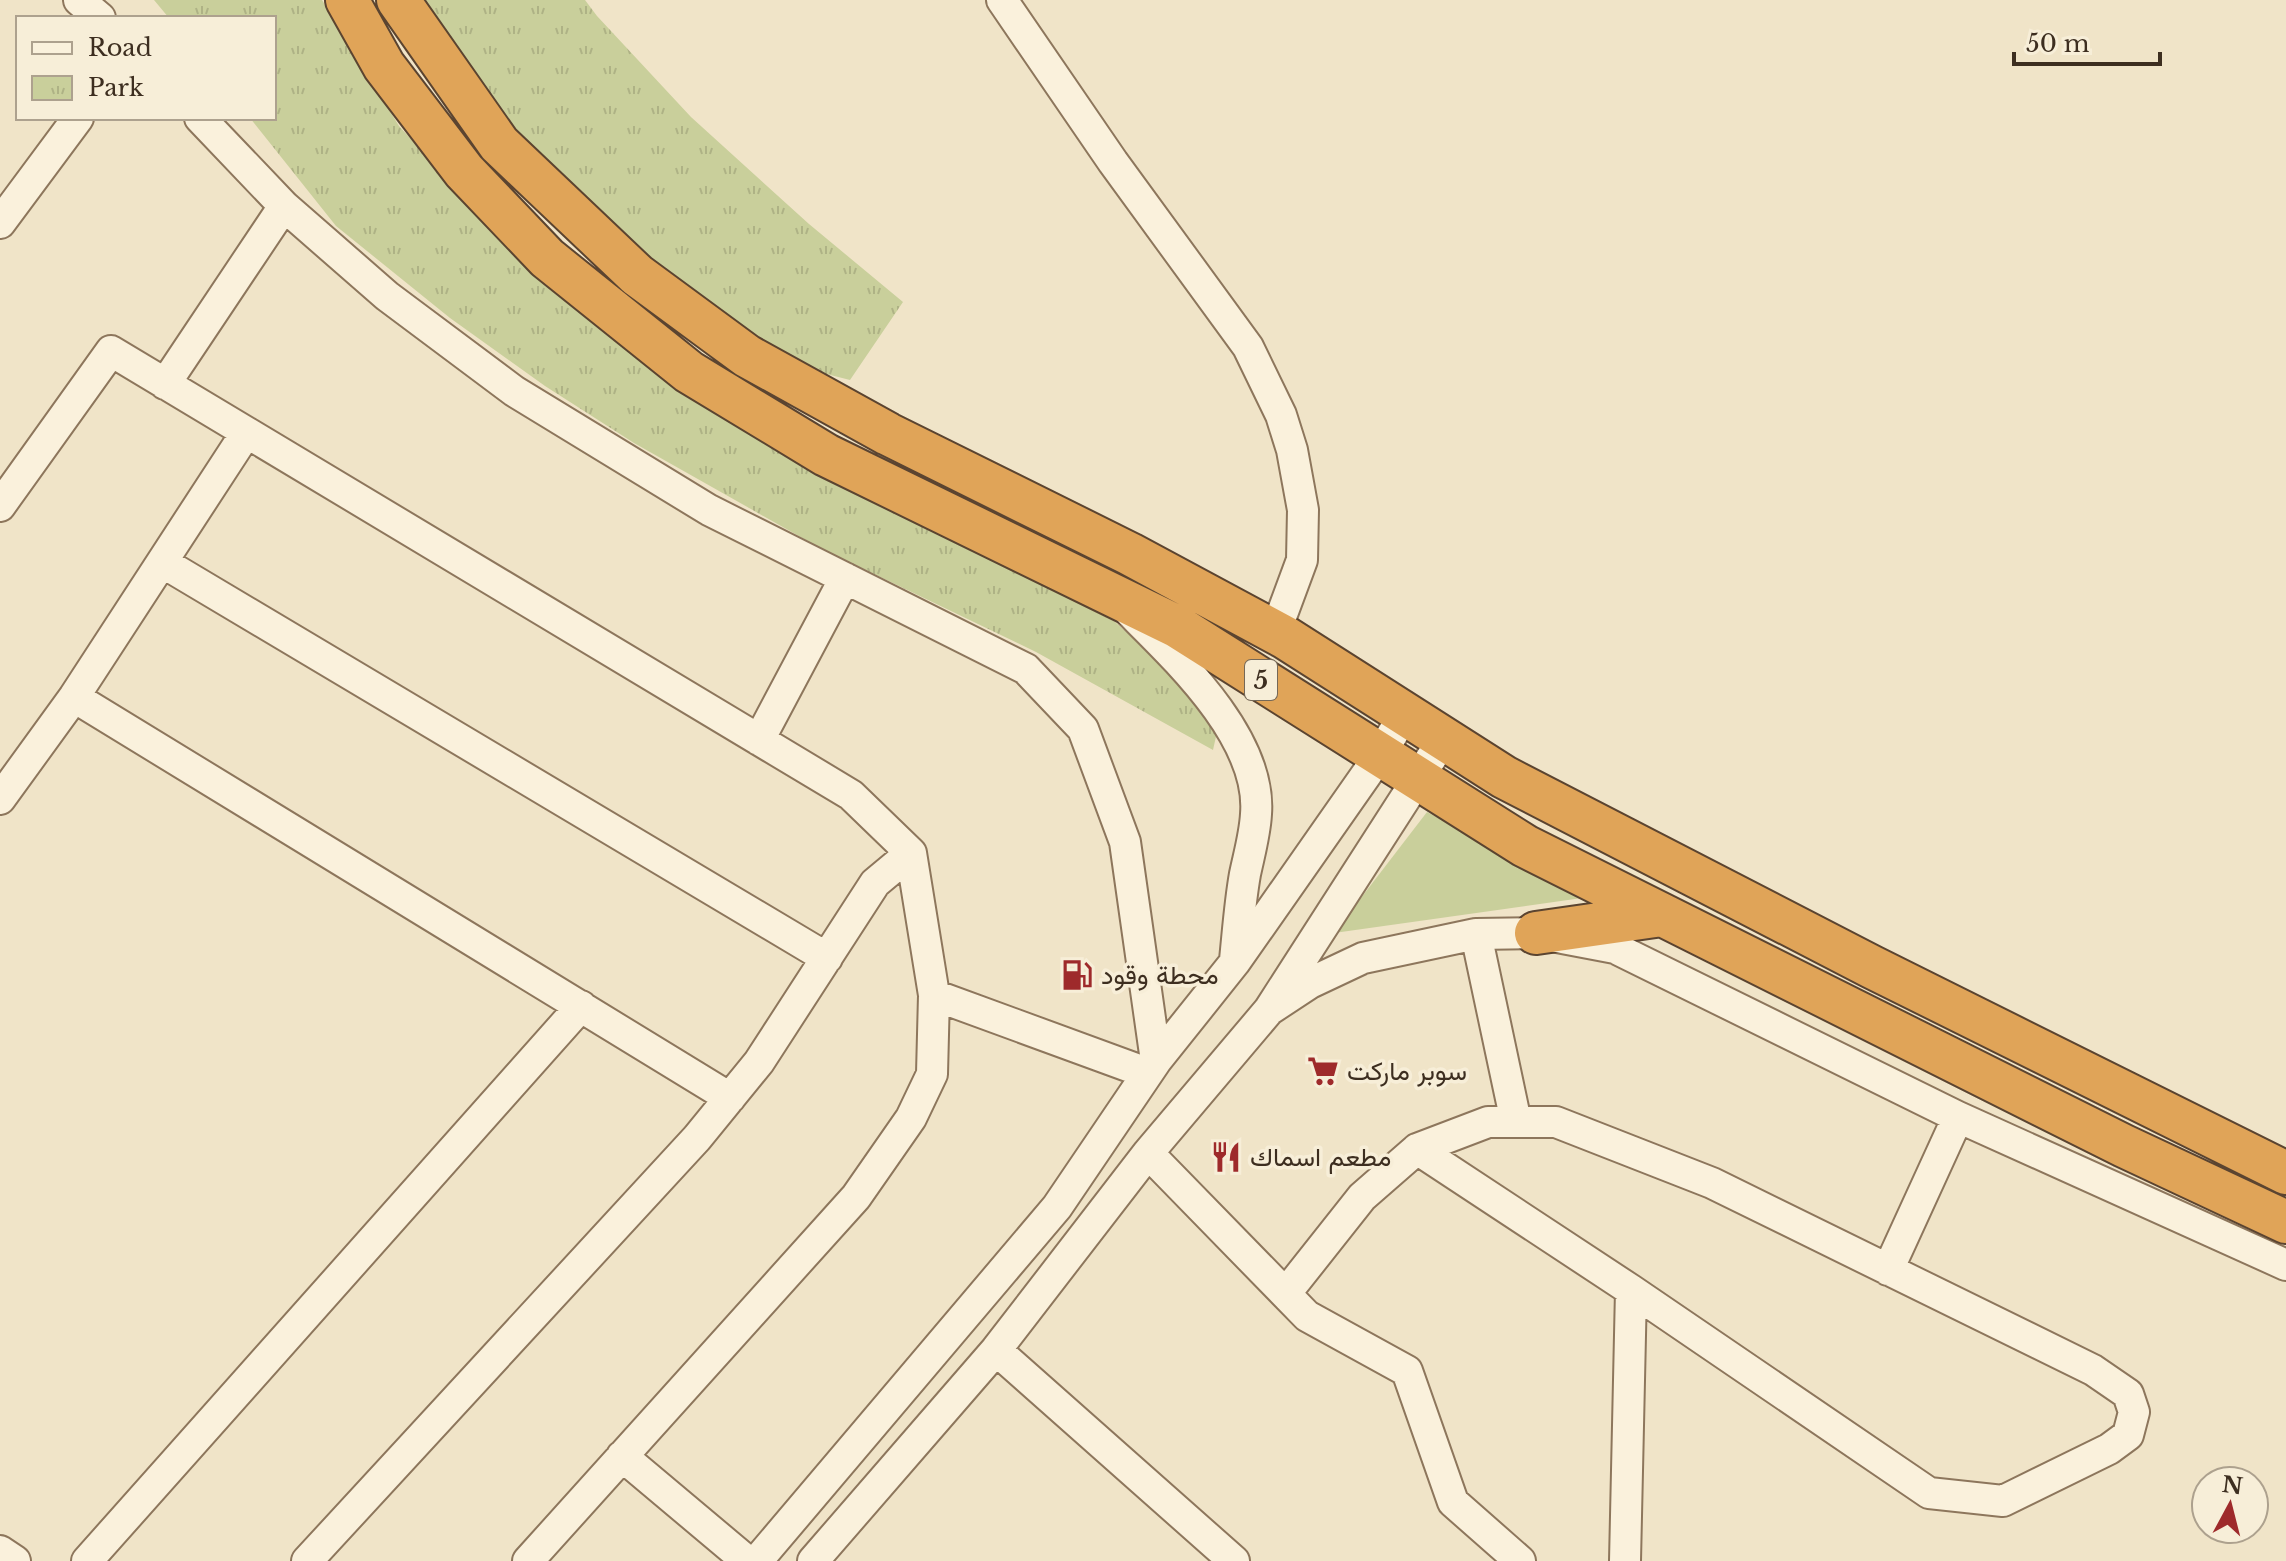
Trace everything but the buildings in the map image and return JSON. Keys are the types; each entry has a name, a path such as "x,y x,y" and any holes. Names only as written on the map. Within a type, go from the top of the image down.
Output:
{"highway":[{"name":"5","path":"347,0 384,66 464,171 547,258 689,372 826,455 1178,627 1525,846 2124,1146 2286,1222"},
{"name":"5","path":"398,0 499,144 637,275 747,356 888,434 1130,554 1275,633 1504,777 1857,960 2286,1173"},
{"path":"1536,933 1662,915"}],"street":[{"path":"79,0 98,16"},
{"path":"1002,0 1123,175 1248,347 1281,415 1292,450 1303,510 1302,560 1275,633"},
{"path":"0,223 77,120"},
{"path":"202,120 284,206 387,296 514,391 709,510 1026,669 1083,729 1125,842 1151,1067"},
{"path":"165,384 284,206"},
{"path":"0,506 111,351 851,795 911,853 934,995 932,1074 911,1118 856,1197 528,1561"},
{"path":"0,799 74,697 246,433"},
{"path":"162,562 827,958"},
{"path":"759,740 845,578"},
{"path":"1115,596 1193,675 1230,727 1250,769 1257,812 1244,879 1235,962"},
{"path":"74,697 730,1098"},
{"path":"757,1561 1057,1207 1151,1067 1235,962 1380,755 1405,713"},
{"path":"813,1561 992,1355 1148,1153 1269,1010 1416,777 1444,738"},
{"path":"307,1561 580,1268 730,1098 759,1062 875,883 911,853"},
{"path":"1269,1010 1310,983 1363,958 1476,934 1536,933 1615,948 1958,1117 2286,1265"},
{"path":"1476,934 1516,1122"},
{"path":"934,995 1151,1067"},
{"path":"87,1561 581,1006"},
{"path":"1888,1270 1958,1117"},
{"path":"1286,1293 1362,1197 1417,1149 1488,1122 1556,1122 1712,1183 2093,1370 2128,1394 2134,1412 2128,1435 2109,1449 2003,1501 1929,1493 1417,1149"},
{"path":"1148,1153 1307,1316 1407,1371 1453,1502 1520,1561"},
{"path":"1625,1561 1631,1290"},
{"path":"957,1326 1234,1561"},
{"path":"622,1456 747,1561"},
{"path":"0,1551 15,1561"}],"green space":[{"path":"154,0 322,0 399,126 523,260 933,530 1114,621 1169,670 1217,732 1213,750 1036,652 820,548 634,443 545,386 450,318 336,226 252,120 276,120 276,16 167,16"},
{"path":"417,0 585,0 691,117 809,224 903,302 850,380 795,366 653,268 547,168 466,71"},
{"path":"1427,812 1589,897 1334,933"}],"place":[{"name":"محطة وقود","path":"1077,975"},
{"name":"سوبر ماركت","path":"1323,1071"},
{"name":"مطعم اسماك","path":"1226,1157"}]}
